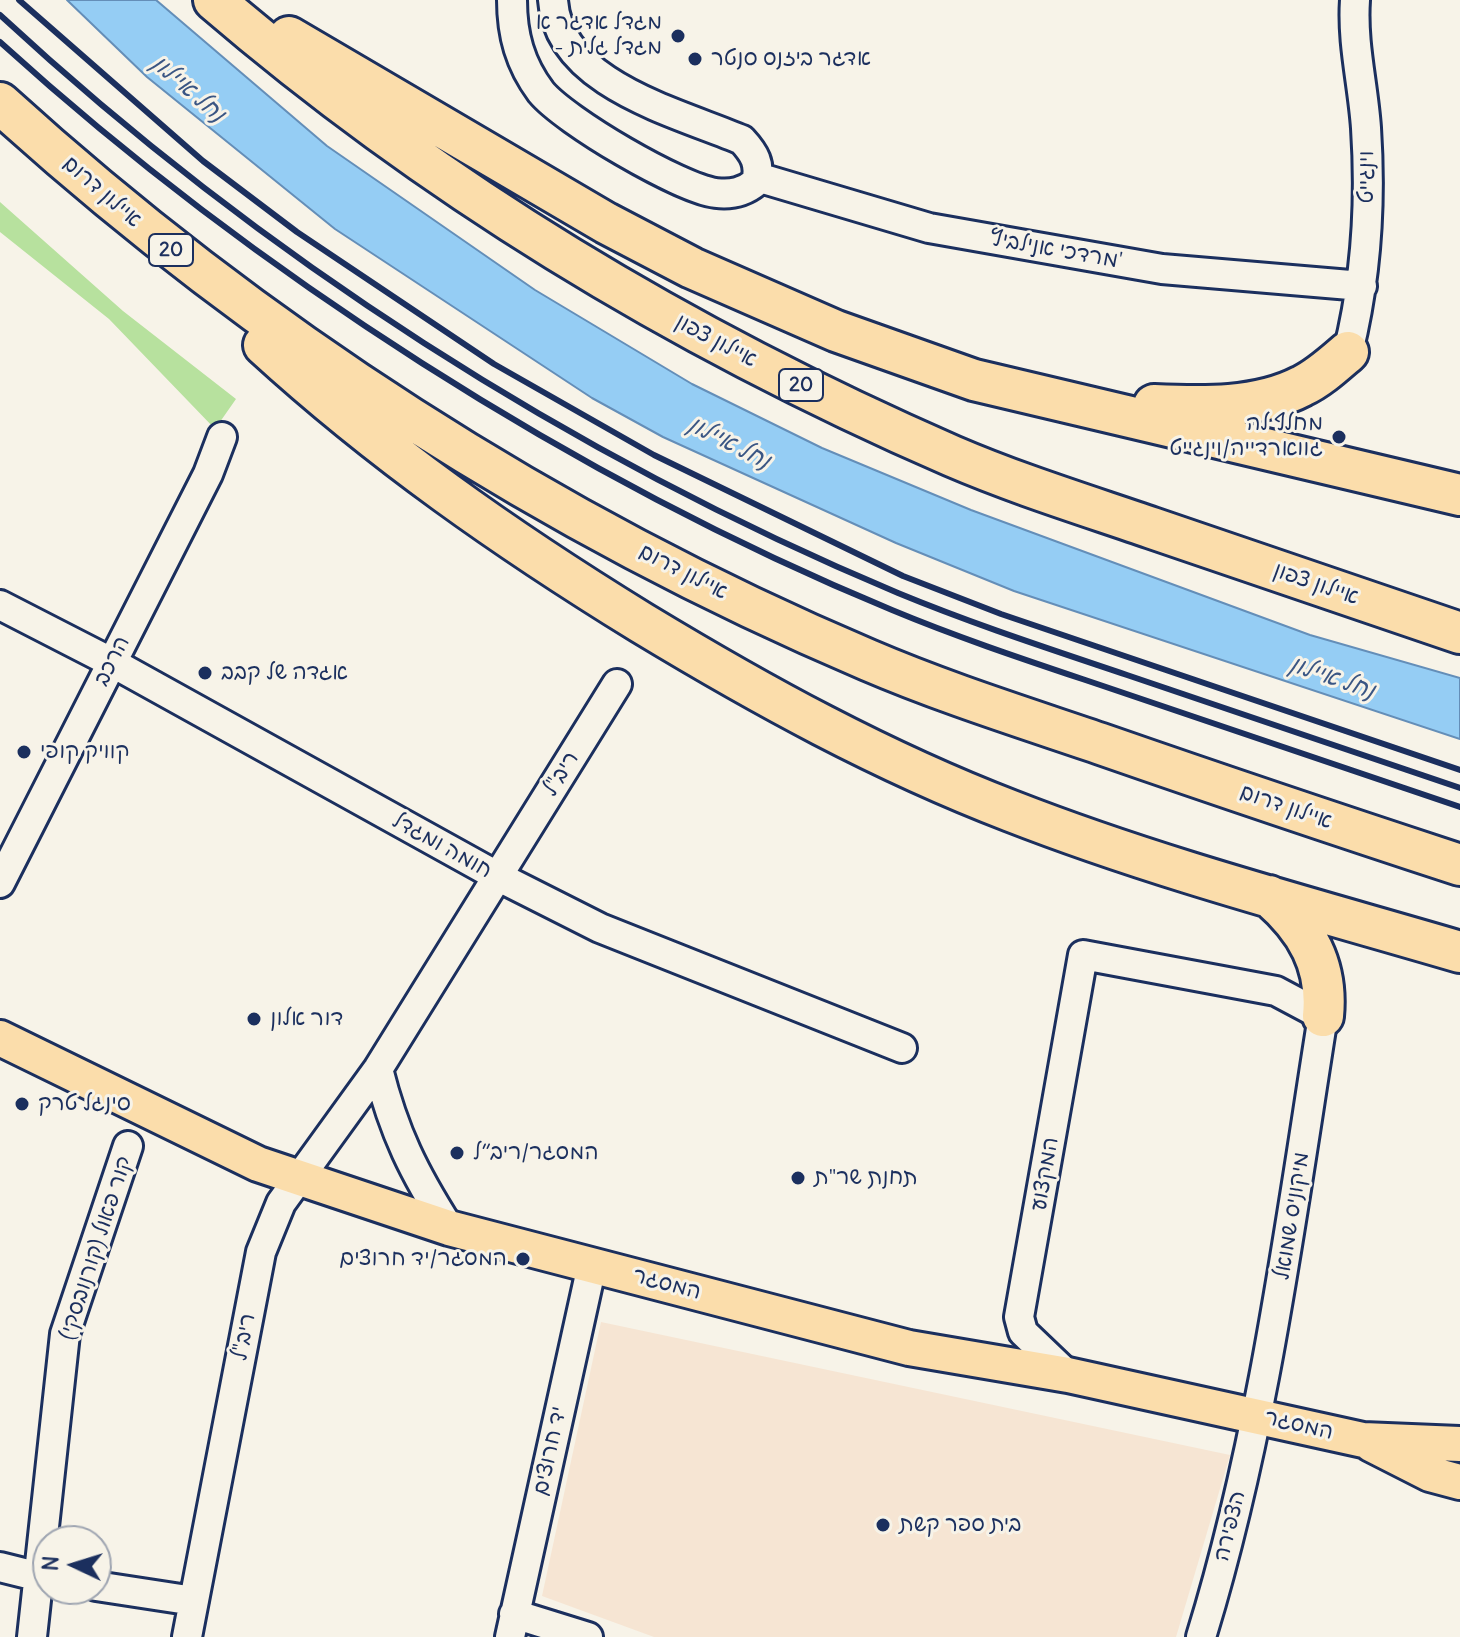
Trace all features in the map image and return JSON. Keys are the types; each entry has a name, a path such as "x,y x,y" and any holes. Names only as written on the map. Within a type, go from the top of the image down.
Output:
{"highway":[{"name":"איילון צפון","path":"214,0 333,99 472,196 621,288 769,369 866,417 997,474 1460,633"},
{"path":"228,0 531,182 692,268 908,359 1063,402 1460,495"},
{"name":"איילון דרום","path":"0,103 202,274 354,381 511,479 684,573 868,660 932,685 1460,865"},
{"path":"62,157 319,395 400,461 479,518 604,599 813,722 943,784 1088,839 1460,952"},
{"path":"1063,402 1203,407 1246,402 1305,385 1348,352"},
{"path":"1269,896 1300,928 1320,964 1325,997 1323,1016"}],"main road":[{"name":"המסגר","path":"0,1038 237,1155 449,1228 909,1348 1068,1375 1363,1440 1457,1443"},
{"name":"המסגר","path":"1363,1440 1430,1474 1460,1482"}],"street":[{"path":"512,0 520,58 546,97 568,117 676,180 700,189 740,192 757,177 755,154 742,140 623,89 576,58 561,38 554,20 553,0"},
{"name":"וינגייט","path":"1348,352 1362,286 1367,145 1355,53 1355,0"},
{"name":"מרדכי אנילביץ'","path":"757,177 929,228 1162,269 1362,286"},
{"name":"הרכב","path":"0,883 208,474 222,437"},
{"name":"חומה ומגדל","path":"0,605 111,662 497,876 600,928 902,1048"},
{"name":"ריב\"ל","path":"187,1637 261,1252 281,1203 378,1069 617,684"},
{"name":"המקצוע","path":"1068,1375 1023,1332 1019,1317 1083,955 1276,991 1323,1016"},
{"name":"מיקוניס שמואל","path":"1256,1414 1281,1286 1323,1016"},
{"path":"378,1069 392,1125 417,1178 449,1228"},
{"name":"קור פאול (קורנובסקי)","path":"48,1525 65,1334 128,1146"},
{"name":"יד חרוצים","path":"512,1626 592,1265"},
{"name":"הצפירה","path":"1201,1637 1256,1414"},
{"path":"0,1567 32,1575"},
{"path":"112,1588 194,1601"},
{"name":"קור פאול (קורנובסקי)","path":"32,1637 38,1605"},
{"path":"512,1626 588,1637"}],"shaded area":[{"name":"בית ספר קשת","path":"601,1322 1230,1455 1176,1637 654,1637 542,1596"}],"green space":[{"path":"0,202 123,311 236,399 215,429 109,319 0,232"}],"water":[{"name":"נחל איילון","path":"67,0 156,0 327,146 535,290 692,384 822,448 971,510 1310,635 1460,678 1460,739 1014,591 896,543 663,437 592,398 335,229 147,77"}],"railway":[{"path":"19,0 203,161 297,232 494,364 654,455 903,576 1001,614 1460,770"},
{"path":"0,15 100,103 204,188 312,268 424,343 656,479 776,539 898,593 983,626 1460,788"},
{"path":"0,42 98,127 202,209 310,288 422,363 537,433 654,498 773,557 946,631 1460,807"}],"place":[{"name":"מגדל אדגר א - מגדל גלית","path":"678,36"},
{"name":"אדגר ביזנס סנטר","path":"695,59"},
{"name":"מחלף לה גווארדייה/וינגייט","path":"1339,437"},
{"name":"אגדה של קבב","path":"205,673"},
{"name":"קוויק קופי","path":"24,752"},
{"name":"דור אלון","path":"254,1019"},
{"name":"סינגל טרק","path":"22,1104"},
{"name":"המסגר/ריב״ל","path":"457,1153"},
{"name":"תחנת שר\"ת","path":"798,1178"},
{"name":"המסגר/יד חרוצים","path":"523,1259"},
{"name":"בית ספר קשת","path":"883,1525"}]}
